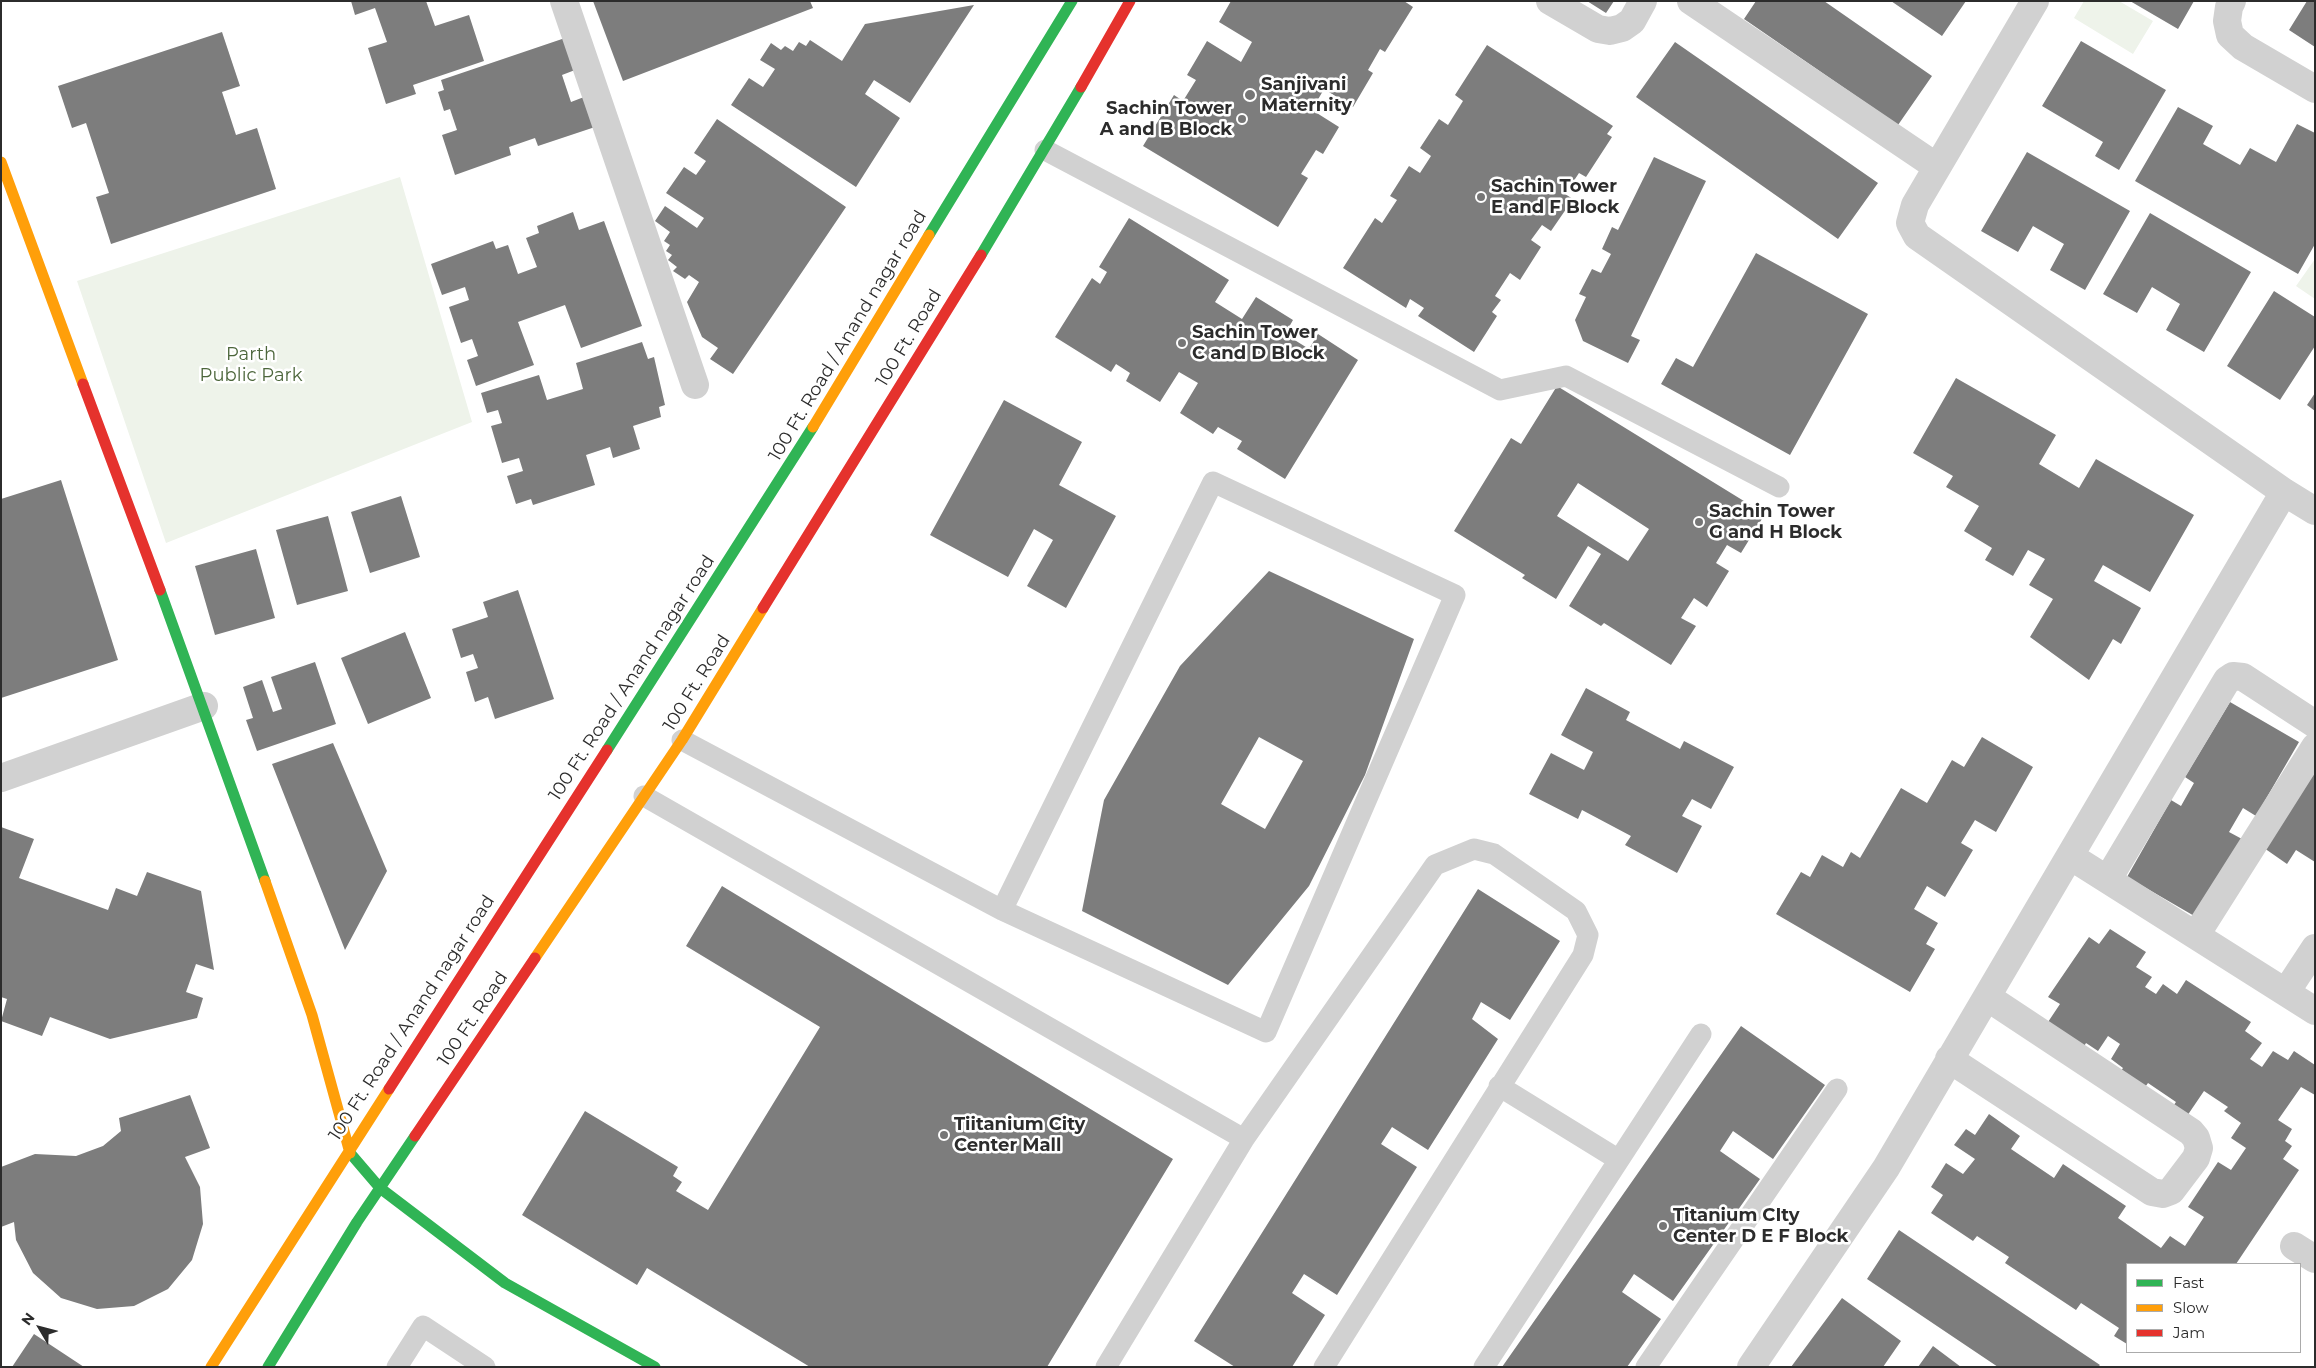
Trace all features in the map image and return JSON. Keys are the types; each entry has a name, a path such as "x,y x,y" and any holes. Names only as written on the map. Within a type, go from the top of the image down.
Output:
{"main road":[{"name":"100 Ft. Road / Anand nagar road","path":"211,1367 348,1150 772,494 1072,1"},
{"name":"100 Ft. Road","path":"268,1367 380,1188 682,740 1046,150 1130,1"},
{"path":"1,162 204,706 312,1015 348,1150 380,1188 505,1283 655,1367"}],"street":[{"path":"564,1 695,385"},
{"path":"1550,1 1598,29 1610,32 1622,28 1632,21 1643,1"},
{"path":"1691,1 1937,167"},
{"path":"2035,1 1915,205 1910,223 1916,236 2284,492 2315,511"},
{"path":"2232,1 2228,7 2227,22 2230,36 2242,47 2315,89"},
{"path":"1751,1367 1886,1168 2284,492"},
{"path":"2108,879 2227,680 2233,676 2242,677 2315,724"},
{"path":"1,778 204,706"},
{"path":"2196,935 2315,747"},
{"path":"2070,856 2315,1011"},
{"path":"2286,992 2315,948"},
{"path":"1950,1060 2152,1192 2163,1194 2172,1191 2196,1158 2199,1148 2196,1138 2191,1132 1987,997"}],"lane":[{"path":"1046,150 1500,390 1566,376 1779,487"},
{"path":"682,740 1002,910 1266,1032 1455,595 1213,482 1002,910"},
{"path":"644,796 1244,1139"},
{"path":"1106,1367 1244,1139 1435,865 1474,849 1494,854 1576,910 1588,935 1583,955 1324,1367"},
{"path":"1484,1367 1701,1034"},
{"path":"1499,1086 1619,1160"},
{"path":"1646,1367 1837,1089"},
{"path":"397,1367 423,1326 485,1367"}],"green space":[{"path":"2084,1 2119,1 2153,21 2133,54 2074,18"},
{"name":"Parth Public Park","path":"400,177 472,422 166,543 77,281"},
{"path":"2315,259 2315,299 2296,286"}],"building":[{"path":"351,1 426,1 435,26 469,15 484,61 413,85 416,94 386,104 368,48 387,42 375,8 355,15"},
{"path":"593,1 810,1 813,8 623,81"},
{"name":"Sachin Tower A and B Block","path":"1231,1 1404,1 1413,7 1385,52 1380,49 1368,70 1373,73 1353,107 1324,89 1312,110 1339,127 1323,154 1316,150 1301,174 1308,178 1278,227 1143,146 1174,95 1183,101 1196,80 1187,75 1207,41 1241,62 1252,42 1219,22"},
{"path":"1587,1 1614,1 1606,13"},
{"path":"1756,1 1824,1 1932,76 1898,125 1744,19"},
{"path":"1891,1 1966,1 1942,36"},
{"path":"2130,1 2194,1 2178,29"},
{"path":"2307,1 2315,1 2315,47 2289,30"},
{"path":"974,5 910,103 874,80 865,94 900,118 856,187 731,105 749,78 763,87 775,69 760,60 771,43 781,50 785,46 793,51 799,42 806,46 810,40 842,61 865,24"},
{"path":"222,32 240,86 222,92 236,135 257,128 276,189 111,244 96,197 109,193 86,123 72,128 58,86"},
{"path":"565,38 575,70 562,75 571,102 584,97 595,127 538,146 535,138 509,147 511,155 455,175 442,135 457,130 450,109 444,111 438,92 444,90 441,80"},
{"path":"2081,41 2166,90 2119,170 2095,156 2103,142 2042,106"},
{"path":"1675,42 1878,183 1838,239 1636,97"},
{"name":"Sachin Tower E and F Block","path":"1487,45 1613,126 1607,134 1612,137 1586,177 1579,173 1565,194 1573,199 1551,231 1542,225 1531,240 1541,247 1520,280 1510,273 1495,296 1501,300 1492,312 1497,316 1474,352 1418,316 1424,308 1410,299 1406,308 1343,268 1375,218 1382,223 1397,200 1390,196 1409,166 1420,173 1431,156 1420,148 1439,119 1448,125 1463,101 1455,95"},
{"path":"2178,107 2213,126 2203,144 2240,165 2250,148 2276,162 2297,124 2315,133 2315,244 2298,274 2135,181"},
{"path":"717,119 846,207 733,374 710,359 718,348 702,337 687,302 699,282 689,275 685,279 673,271 677,267 668,260 672,255 666,251 670,245 664,241 670,232 655,221 665,206 697,228 704,218 666,193 684,167 696,175 706,161 694,153"},
{"path":"2027,152 2130,211 2085,290 2050,270 2064,244 2033,226 2018,252 1981,231"},
{"path":"1654,157 1706,181 1631,336 1640,340 1628,363 1583,341 1575,320 1586,297 1579,294 1592,269 1601,273 1611,254 1602,249 1612,227 1618,230"},
{"path":"573,212 579,230 604,221 642,326 581,348 565,305 518,322 534,365 476,386 467,360 478,356 472,339 461,343 449,307 469,300 465,287 442,295 431,264 493,241 496,249 508,245 518,274 537,267 526,238 539,233 537,226"},
{"path":"2150,213 2251,272 2204,352 2166,330 2180,304 2152,287 2137,313 2103,294"},
{"name":"Sachin Tower C and D Block","path":"1129,218 1229,280 1215,302 1242,319 1256,297 1293,320 1285,334 1309,349 1318,334 1358,360 1285,479 1237,449 1242,441 1218,427 1213,434 1180,413 1198,383 1179,372 1160,402 1126,381 1130,373 1116,364 1111,372 1055,337 1092,278 1100,284 1107,272 1099,267"},
{"path":"1756,253 1868,314 1790,455 1661,384 1676,358 1693,367"},
{"path":"2274,291 2315,317 2315,346 2280,400 2227,366"},
{"path":"642,342 648,359 654,357 665,405 659,407 661,417 633,426 640,449 613,458 610,447 586,455 595,485 533,505 531,499 516,504 507,476 523,471 519,458 502,463 491,426 502,423 498,410 487,413 481,393 539,375 547,400 583,389 576,363"},
{"path":"1956,378 2056,435 2039,464 2079,488 2096,459 2194,515 2150,592 2103,565 2094,581 2141,608 2121,644 2113,639 2089,680 2030,637 2053,599 2029,585 2045,559 2028,550 2013,576 1985,560 1992,548 1964,531 1979,506 1946,487 1953,476 1913,453"},
{"name":"Sachin Tower G and H Block","path":"1557,386 1765,514 1741,553 1727,545 1716,563 1729,571 1707,607 1694,598 1681,618 1696,626 1671,665 1604,623 1601,626 1569,606 1601,554 1588,546 1556,599 1522,578 1525,575 1454,531 1511,438 1521,444","holes":["1578,483 1649,529 1628,561 1557,516"]},
{"path":"2315,393 2315,411 2307,405"},
{"path":"1004,400 1082,442 1059,485 1116,516 1066,608 1027,586 1053,540 1034,529 1008,577 930,535"},
{"path":"61,480 118,660 1,698 1,499"},
{"path":"401,496 420,557 370,573 351,512"},
{"path":"328,516 348,591 297,605 276,530"},
{"path":"256,549 275,618 215,635 195,566"},
{"path":"1269,571 1414,639 1365,775 1309,886 1228,985 1082,911 1104,800 1180,666","holes":["1259,737 1303,761 1265,829 1221,804"]},
{"path":"518,590 554,699 495,719 488,697 475,702 466,672 478,668 473,654 461,658 452,629 488,617 483,602"},
{"path":"405,632 431,698 368,724 341,658"},
{"path":"315,662 336,724 257,751 246,720 253,718 243,687 262,680 273,712 282,709 271,677"},
{"path":"1586,688 1630,712 1626,720 1680,749 1684,741 1734,767 1711,809 1692,799 1682,816 1702,826 1677,873 1625,845 1631,836 1582,810 1578,819 1529,794 1551,753 1584,770 1593,752 1561,735"},
{"path":"2230,702 2299,742 2256,816 2243,808 2229,832 2242,839 2196,917 2127,877 2171,800 2181,806 2194,783 2185,777"},
{"path":"1982,737 2033,767 1996,832 1975,820 1961,843 1973,850 1945,897 1927,886 1914,909 1938,923 1926,944 1935,949 1910,992 1776,914 1801,872 1810,877 1822,855 1843,867 1851,852 1860,858 1901,788 1927,803 1952,760 1964,767"},
{"path":"333,743 387,871 345,950 272,764"},
{"path":"2315,772 2315,862 2296,850 2287,864 2264,848"},
{"path":"1,827 34,839 19,878 108,910 116,888 137,896 147,872 201,891 214,970 196,964 186,992 203,998 197,1018 110,1039 50,1017 42,1036 1,1021 7,999 1,997"},
{"name":"Tiitanium City Center Mall","path":"722,886 1173,1159 1047,1367 810,1367 647,1268 637,1285 522,1215 585,1111 678,1167 673,1176 682,1182 676,1191 708,1210 820,1027 686,946"},
{"path":"1478,889 1560,941 1510,1020 1481,1002 1472,1019 1498,1039 1428,1150 1392,1127 1381,1144 1417,1167 1337,1295 1304,1274 1292,1293 1325,1315 1292,1367 1235,1367 1194,1341"},
{"path":"2110,929 2146,952 2136,967 2152,977 2145,987 2156,994 2163,984 2177,994 2186,980 2251,1022 2245,1031 2262,1043 2250,1059 2262,1067 2273,1051 2288,1060 2294,1051 2315,1065 2315,1095 2301,1087 2278,1120 2292,1129 2285,1141 2292,1146 2283,1159 2299,1170 2237,1263 2126,1263 2126,1343 2114,1336 2119,1328 2081,1303 2076,1310 2005,1263 2009,1257 1977,1236 1973,1241 1931,1213 1943,1195 1931,1187 1946,1163 1963,1174 1975,1159 1954,1145 1966,1129 1975,1135 1989,1114 2020,1136 2011,1149 2054,1178 2063,1164 2126,1206 2118,1218 2161,1248 2170,1236 2185,1246 2204,1217 2188,1207 2218,1162 2231,1170 2246,1148 2231,1138 2241,1123 2224,1111 2228,1107 2204,1091 2185,1119 2171,1109 2176,1102 2148,1083 2143,1090 2119,1074 2123,1068 2111,1059 2120,1044 2108,1036 2098,1051 2086,1043 2082,1050 2046,1025 2060,1004 2048,997 2089,937 2099,944"},
{"name":"Titanium CIty Center D E F Block","path":"1741,1026 1825,1085 1773,1159 1733,1131 1720,1151 1760,1179 1673,1301 1634,1274 1622,1292 1661,1319 1627,1367 1502,1367"},
{"path":"190,1095 210,1148 185,1157 200,1187 203,1224 192,1260 168,1289 134,1306 97,1309 61,1298 33,1273 16,1240 14,1222 1,1227 1,1167 35,1154 76,1156 103,1146 121,1131 119,1118"},
{"path":"1899,1230 2100,1365 2098,1367 1998,1367 1867,1279"},
{"path":"1842,1298 1901,1341 1883,1367 1791,1367"},
{"path":"34,1334 84,1367 12,1367"},
{"path":"1933,1346 1961,1367 1918,1367"}],"traffic: fast":[{"path":"929,235 1072,1"},
{"path":"981,255 1081,87"},
{"path":"607,750 813,427"},
{"path":"160,590 265,881"},
{"path":"268,1367 357,1222 415,1136"},
{"path":"350,1153 380,1188 505,1283 655,1367"}],"traffic: slow":[{"path":"1,162 83,384"},
{"path":"813,427 929,235"},
{"path":"535,958 682,740 763,608"},
{"path":"265,881 312,1015 350,1153"},
{"path":"211,1367 389,1089"}],"traffic: jam":[{"path":"1081,87 1130,1"},
{"path":"763,608 981,255"},
{"path":"83,384 160,590"},
{"path":"389,1089 607,750"},
{"path":"415,1136 535,958"}],"place":[{"name":"Sanjivani Maternity","path":"1250,95"},
{"name":"Sachin Tower A and B Block","path":"1242,119"},
{"name":"Sachin Tower E and F Block","path":"1481,197"},
{"name":"Sachin Tower C and D Block","path":"1182,343"},
{"name":"Sachin Tower G and H Block","path":"1699,522"},
{"name":"Tiitanium City Center Mall","path":"944,1135"},
{"name":"Titanium CIty Center D E F Block","path":"1663,1226"}]}
